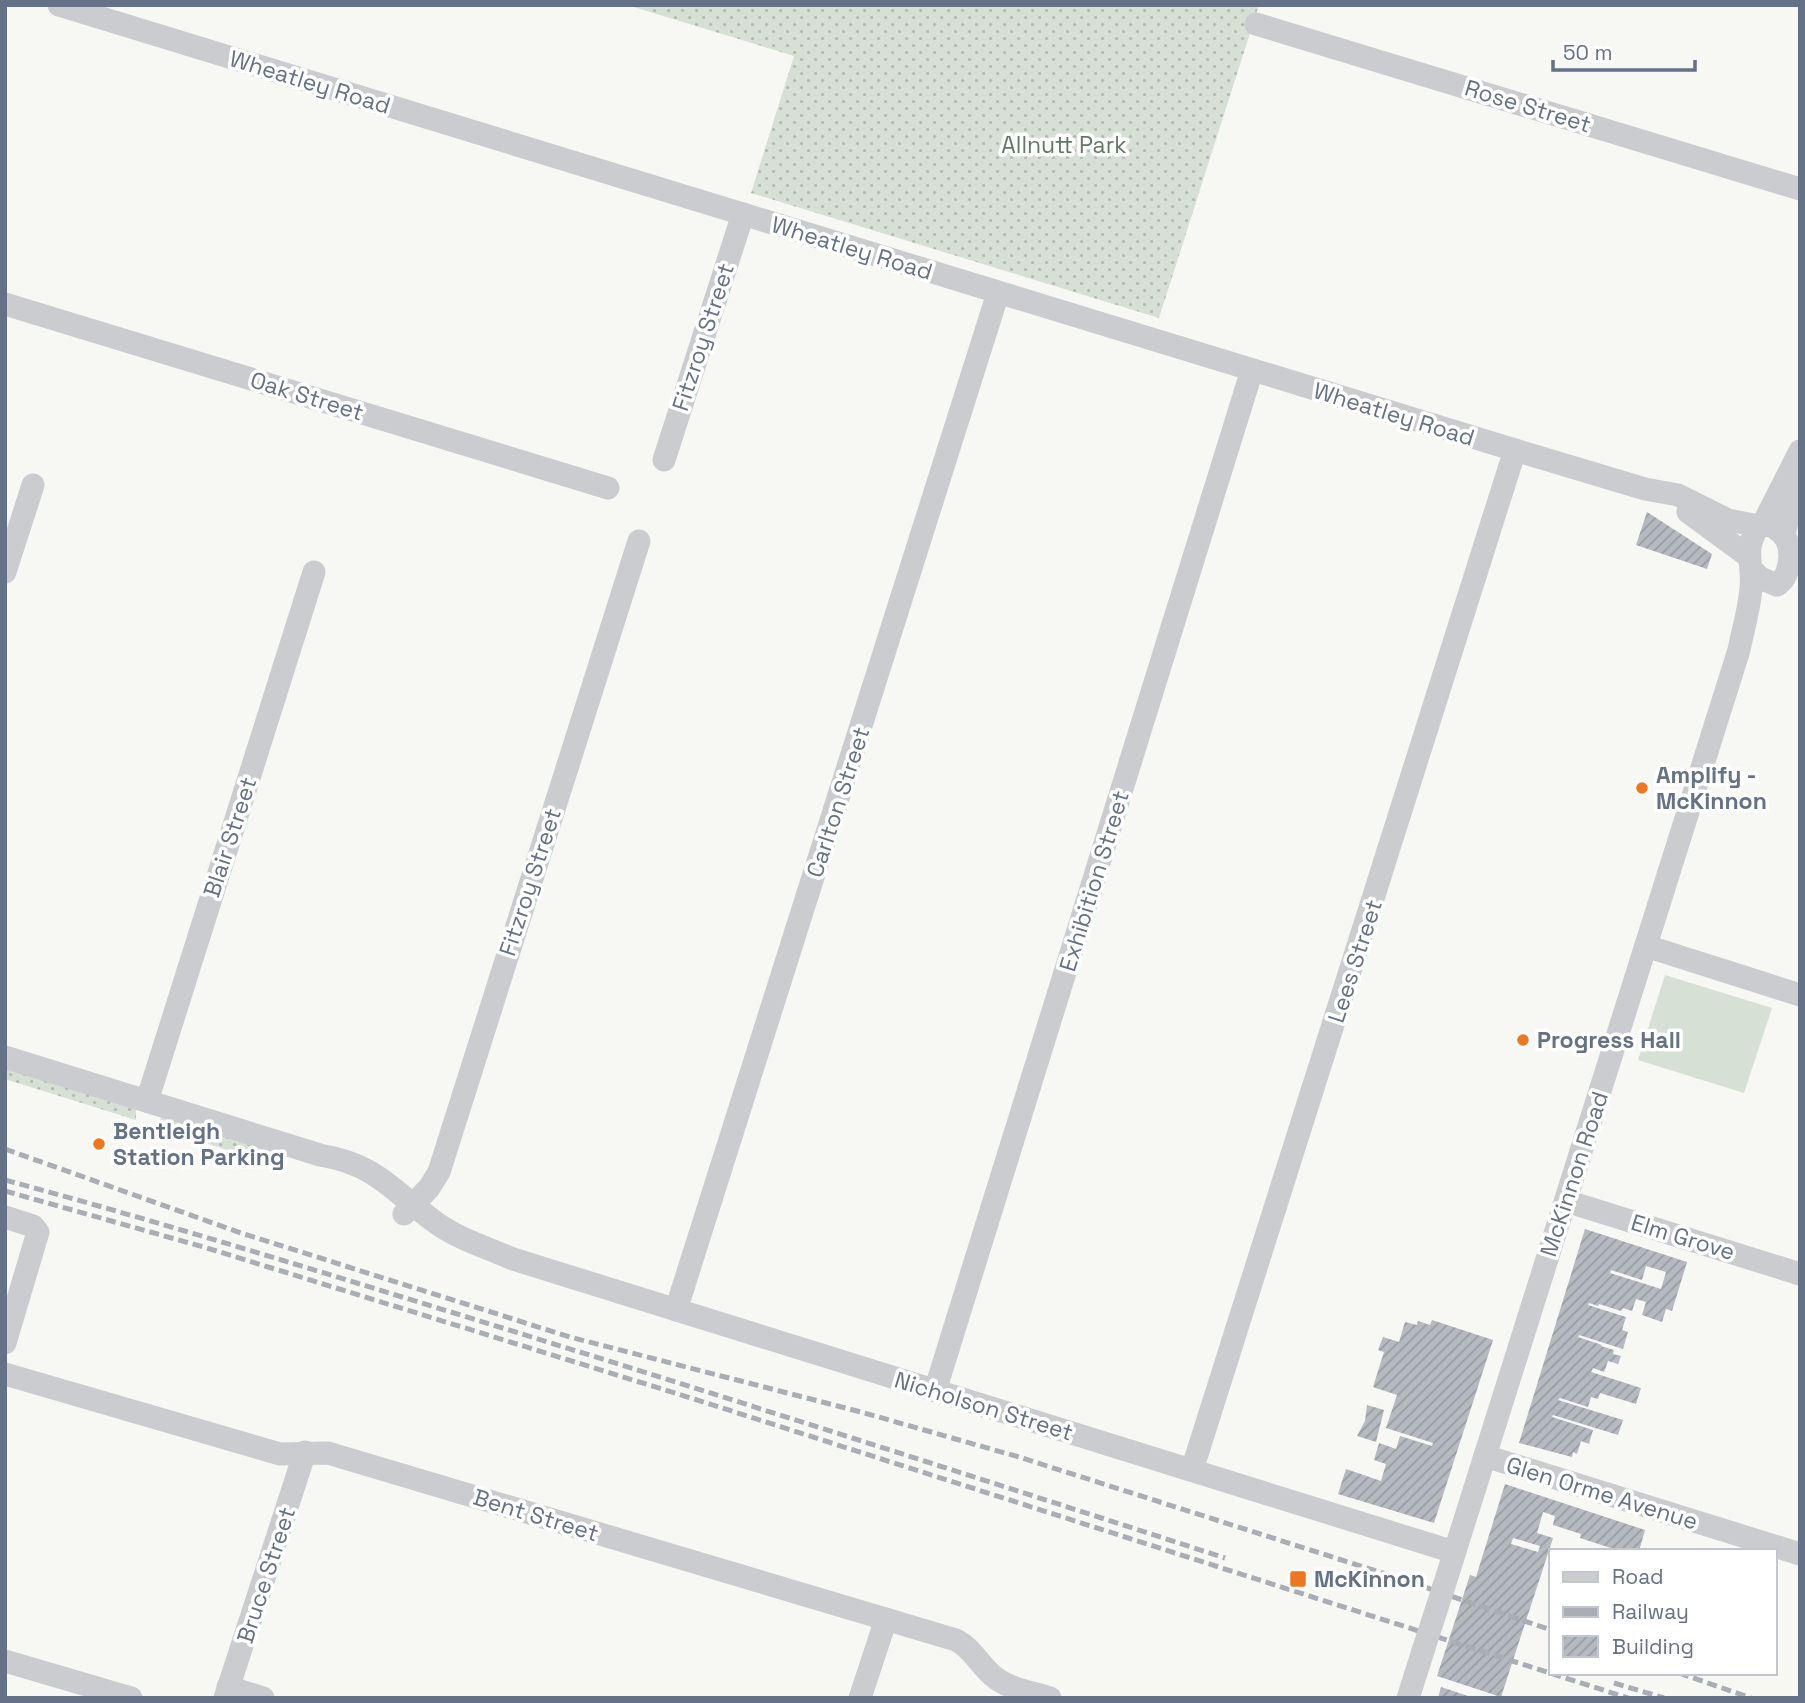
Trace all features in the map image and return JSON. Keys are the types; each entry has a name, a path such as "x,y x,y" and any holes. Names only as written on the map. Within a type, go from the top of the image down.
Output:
{"street":[{"name":"Wheatley Road","path":"60,5 1516,450 1645,489 1678,495 1728,520 1770,525 1791,552"},
{"name":"Rose Street","path":"1256,23 1800,190"},
{"name":"Fitzroy Street","path":"664,460 743,214"},
{"name":"Carlton Street","path":"676,1310 998,293"},
{"name":"Oak Street","path":"5,304 608,488"},
{"name":"Exhibition Street","path":"935,1391 1252,370"},
{"name":"Lees Street","path":"1192,1470 1516,450"},
{"path":"1761,525 1800,451"},
{"path":"1791,552 1800,461"},
{"path":"5,572 33,485"},
{"name":"Wheatley Road","path":"1645,489 1677,504 1751,564 1760,578 1786,584"},
{"name":"McKinnon Road","path":"1408,1698 1739,650 1751,564 1750,543 1761,525"},
{"name":"Fitzroy Street","path":"409,1209 429,1188 439,1172 639,541"},
{"name":"McKinnon Road","path":"1739,650 1786,584 1791,552"},
{"name":"Blair Street","path":"147,1101 314,572"},
{"path":"1646,946 1800,995"},
{"name":"Nicholson Street","path":"5,1057 320,1155 409,1209 425,1231 438,1239 484,1255 513,1259 1454,1552"},
{"name":"Elm Grove","path":"1566,1201 1800,1274"},
{"path":"5,1217 33,1226 38,1237 5,1343"},
{"name":"Bent Street","path":"7,1380 281,1454 328,1453 956,1640 968,1647 1000,1681 1050,1698"},
{"name":"Bruce Street","path":"227,1693 305,1452"},
{"name":"Glen Orme Avenue","path":"1485,1456 1800,1554"},
{"path":"860,1698 886,1619"},
{"path":"5,1661 131,1698"},
{"path":"227,1693 263,1698"}],"green space":[{"name":"Allnutt Park","path":"627,5 1259,5 1159,318 751,193 794,56"},
{"path":"1665,975 1772,1008 1744,1093 1638,1060"},
{"path":"5,1068 136,1109 136,1120 5,1079"},
{"path":"162,1117 265,1151 245,1156 155,1126"}],"building":[{"path":"1647,512 1712,554 1707,569 1636,545"},
{"path":"1585,1229 1687,1262 1672,1311 1666,1309 1662,1322 1642,1315 1646,1302 1636,1299 1632,1311 1623,1308 1621,1311 1599,1304 1588,1305 1626,1317 1622,1330 1628,1332 1623,1349 1579,1335 1578,1337 1614,1350 1613,1354 1621,1356 1618,1364 1608,1361 1604,1372 1593,1368 1591,1372 1641,1388 1636,1404 1600,1393 1598,1399 1591,1397 1588,1407 1560,1398 1558,1400 1623,1420 1618,1435 1553,1415 1552,1417 1593,1430 1589,1444 1581,1441 1577,1454 1573,1452 1572,1457 1519,1443","holes":["1646,1266 1666,1272 1661,1289 1610,1273 1611,1270 1642,1280"]},
{"path":"1432,1320 1493,1340 1434,1523 1338,1494 1346,1469 1381,1481 1386,1464 1374,1460 1379,1443 1396,1449 1400,1436 1432,1446 1433,1443 1386,1428 1397,1395 1373,1387 1384,1352 1378,1350 1383,1337 1399,1342 1405,1322 1417,1325 1418,1321 1430,1325"},
{"path":"1367,1405 1384,1410 1376,1442 1357,1436 1365,1421"},
{"path":"1505,1484 1645,1530 1640,1549 1614,1549 1580,1538 1581,1534 1553,1525 1555,1516 1543,1512 1537,1533 1553,1538 1501,1697 1437,1676 1470,1575 1476,1577","holes":["1513,1538 1540,1546 1538,1552 1511,1544"]},
{"path":"1441,1687 1471,1697 1471,1698 1438,1698"}],"railway":[{"path":"5,1149 241,1233 570,1337 861,1412 1019,1457 1395,1577 1549,1629"},
{"path":"5,1180 200,1235 522,1334 1225,1558"},
{"path":"5,1191 207,1248 691,1398 1549,1673"},
{"path":"1556,1675 1628,1698"},
{"path":"1685,1675 1751,1698"},
{"path":"1614,1683 1664,1698"}],"place":[{"name":"Amplify - McKinnon","path":"1642,788"},
{"name":"Progress Hall","path":"1523,1040"},
{"name":"Bentleigh Station Parking","path":"99,1144"},
{"name":"McKinnon","path":"1298,1579"}]}
